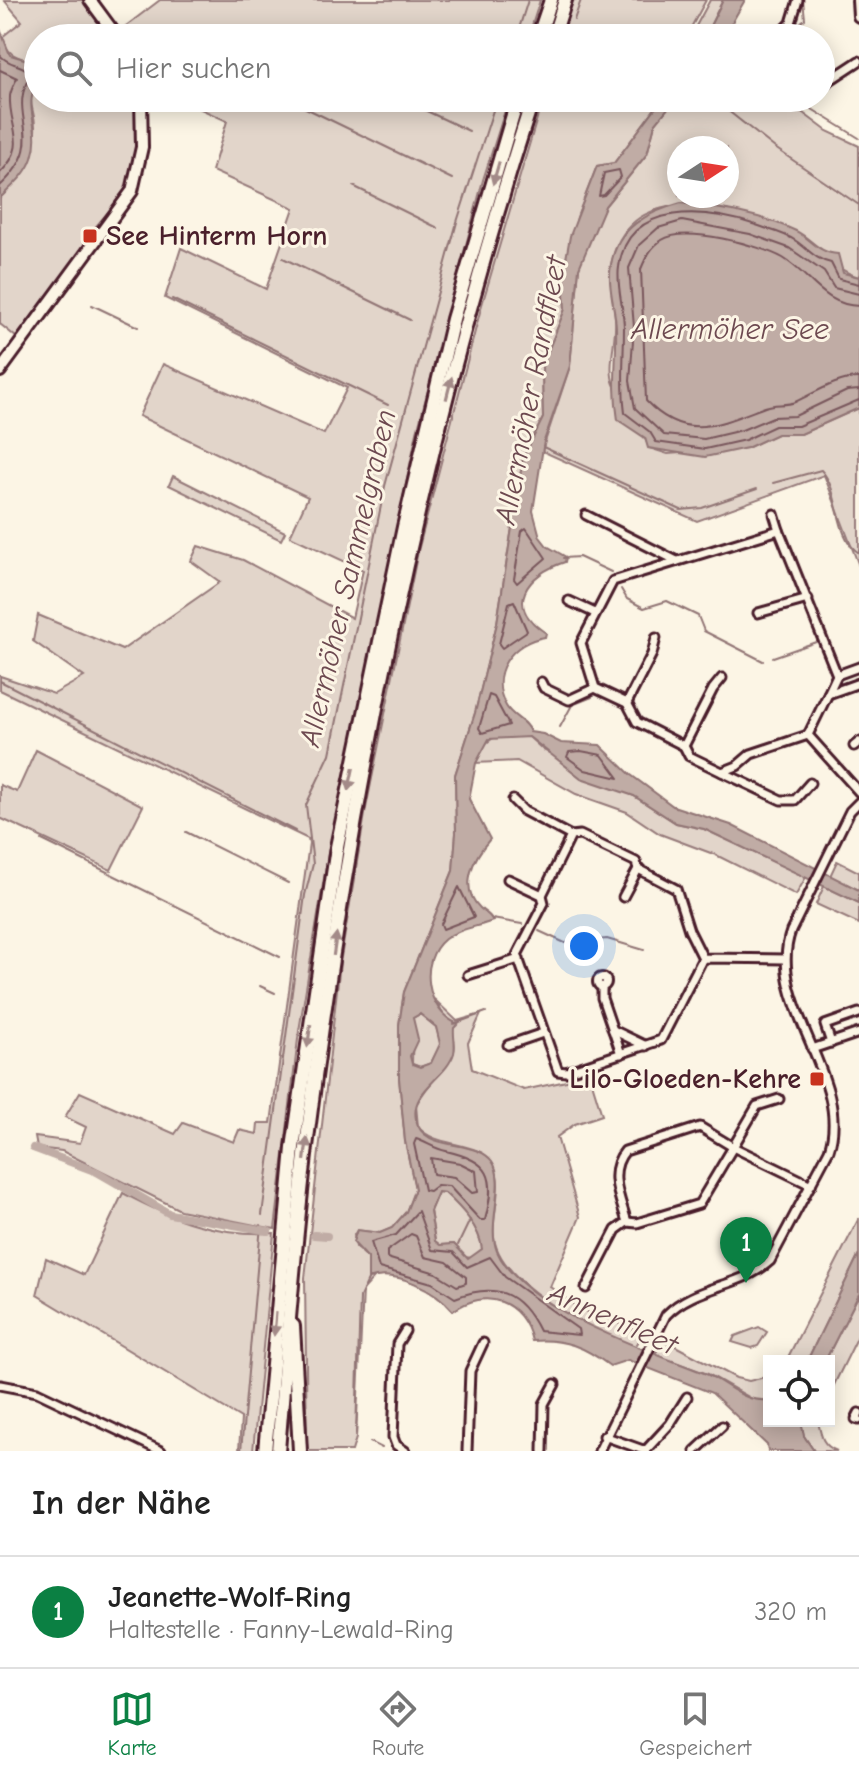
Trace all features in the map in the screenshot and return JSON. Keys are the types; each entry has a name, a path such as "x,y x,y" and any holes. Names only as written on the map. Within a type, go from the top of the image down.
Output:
{"highway":[{"path":"543,24 551,0"},
{"path":"557,24 565,0"},
{"path":"265,1451 340,832 404,527 453,319 514,112"},
{"path":"291,1221 349,849 414,528 466,321 529,112"},
{"path":"288,1246 300,1451"},
{"path":"278,1451 290,1293"}],"street":[{"path":"90,0 108,24"},
{"path":"790,24 798,0"},
{"path":"858,0 859,16"},
{"path":"835,77 859,61"},
{"path":"0,371 132,191 142,156 141,112"},
{"path":"774,514 837,675"},
{"path":"586,515 677,561"},
{"path":"779,530 613,581 581,643 595,688 627,703 637,722 684,746 689,756 781,800 795,800 810,783"},
{"path":"758,613 808,599"},
{"path":"569,601 595,613"},
{"path":"627,703 652,654 656,638"},
{"path":"722,772 737,766 751,754 808,735 837,675 857,668 859,680 828,694"},
{"path":"684,746 713,689 722,678"},
{"path":"541,682 544,688 569,700 595,688"},
{"path":"808,735 859,792"},
{"path":"513,800 524,811 571,836 580,835 636,862 638,869 623,897"},
{"path":"599,1451 635,1372 666,1315 678,1303 756,1272 770,1261 829,1150 834,1123 785,959 791,931 850,811 859,802"},
{"path":"571,836 542,895 544,903 517,955 558,1071 585,1067 661,1040 703,958"},
{"path":"638,869 676,889 689,930 703,958"},
{"path":"508,879 542,895"},
{"path":"703,958 785,959"},
{"path":"468,975 519,959"},
{"path":"602,987 621,1054"},
{"path":"831,1043 825,1025 859,1013"},
{"path":"613,1030 646,1046"},
{"path":"508,1045 543,1033"},
{"path":"812,1049 859,1033"},
{"path":"586,1288 616,1230 627,1222 637,1223 699,1204 757,1106 779,1099"},
{"path":"627,1222 614,1175 617,1161 625,1151 700,1127 733,1147 811,1185"},
{"path":"405,1331 397,1344 394,1441 405,1451"},
{"path":"467,1451 470,1371 483,1343"},
{"path":"543,1451 544,1404 555,1384"},
{"path":"0,1385 37,1392 161,1451"},
{"path":"604,1436 646,1451 670,1424 687,1397"},
{"path":"859,1413 856,1419 859,1420"},
{"path":"695,1451 722,1426"}],"shaded area":[{"path":"4,0 85,0 103,24 24,24 24,59 12,54 2,37 22,21"},
{"path":"160,0 540,0 532,24 128,24"},
{"path":"573,0 706,0 693,24 564,24"},
{"path":"710,0 723,0 711,24 697,24"},
{"path":"33,112 138,112 139,147 128,189 91,232 78,255 16,337 0,324 0,198 28,160 34,142"},
{"path":"207,112 505,112 483,180 417,432 328,854 299,1031 275,1229 180,1210 62,1151 37,1148 35,1137 80,1143 86,1127 65,1117 80,1092 175,1134 183,1123 234,1142 239,1130 257,1134 258,1123 271,1123 308,839 0,690 0,676 54,694 84,677 33,641 38,615 122,650 220,582 191,561 198,546 243,560 352,618 363,570 290,536 308,497 139,416 163,364 324,434 347,388 165,298 181,248 266,289 294,208 212,171 227,121"},
{"path":"539,112 652,112 614,163 597,166 577,217 563,276 565,309 542,366 543,418 523,458 497,623 475,713 455,775 453,871 404,992 399,1025 399,1078 405,1141 415,1188 406,1212 392,1228 380,1233 357,1230 354,1235 356,1247 368,1258 369,1278 376,1276 363,1290 356,1438 352,1451 307,1451 305,1278 340,963 366,808 418,551 481,308"},
{"path":"664,112 802,112 827,131 859,146 859,277 839,267 805,238 785,227 715,208 739,208 739,136 667,136 667,208 638,219 621,237 611,264 610,277 615,326 612,377 617,392 649,448 668,454 747,448 777,434 801,434 859,408 859,566 824,475 697,521 542,451 570,366 579,268 589,236 605,206 647,154 655,124"},
{"path":"173,476 285,532 281,540 169,485"},
{"path":"496,736 529,737 543,750 634,796 676,823 704,829 806,877 796,895 716,855 660,834 627,812 576,794 517,761 476,763 485,744"},
{"path":"36,750 143,806 111,870 0,818 0,785 17,792"},
{"path":"837,861 859,872 859,890 830,876"},
{"path":"824,886 859,903 859,924 816,904"},
{"path":"434,999 457,1021 481,1014 468,1043 472,1069 524,1090 590,1076 602,1115 575,1124 557,1137 580,1217 550,1287 580,1309 644,1333 635,1347 574,1319 530,1289 513,1272 500,1254 494,1237 498,1181 493,1164 478,1151 435,1139 418,1127 416,1105 446,1065 455,1047 447,1020"},
{"path":"420,1014 436,1027 441,1044 431,1063 420,1067 412,1064 413,1018"},
{"path":"438,1192 445,1193 457,1205 478,1233 482,1249 472,1258 465,1257 454,1244 440,1245 435,1241 430,1211"},
{"path":"123,1193 196,1224 234,1232 274,1233 253,1451 239,1451 241,1418 37,1295 46,1258 84,1275"},
{"path":"859,1218 859,1254 810,1355 789,1355"},
{"path":"859,1294 859,1334 835,1383 835,1355 828,1355"},
{"path":"759,1327 767,1332 758,1346 752,1348 732,1342 735,1336"},
{"path":"662,1339 736,1378 749,1381 763,1378 763,1400 756,1401 708,1374 655,1355"},
{"path":"802,1427 819,1427 828,1446 837,1451 814,1451"}],"water":[{"path":"723,0 745,0 731,24 711,24"},
{"path":"0,29 10,55 24,59 24,112 32,112 35,147 23,175 0,198"},
{"path":"652,112 665,112 655,124 647,154 605,206 579,268 570,366 544,441 533,511 540,537 547,546 566,557 565,562 540,574 525,592 525,612 546,633 545,637 522,645 506,661 500,682 506,706 530,732 543,734 561,743 600,745 631,775 673,806 731,825 859,890 859,903 704,829 676,823 634,796 581,778 529,737 489,739 476,763 469,799 490,839 474,863 469,882 473,900 493,921 462,930 445,939 436,948 431,960 429,985 433,997 447,1018 458,1024 454,1028 454,1053 418,1100 416,1119 420,1130 428,1137 474,1150 492,1161 498,1180 494,1229 497,1251 511,1272 532,1291 589,1325 704,1373 743,1395 763,1400 763,1427 802,1427 814,1451 768,1451 767,1445 712,1393 628,1360 610,1366 574,1345 532,1341 520,1316 502,1302 478,1300 453,1311 415,1283 391,1277 368,1279 368,1258 353,1242 357,1230 380,1233 392,1228 406,1212 415,1189 405,1141 399,1078 399,1025 404,992 453,871 455,775 475,713 497,623 523,458 543,418 542,366 565,309 563,276 570,236 597,166 614,163","holes":["420,1014 436,1027 440,1044 431,1063 420,1067 412,1064 410,1056 418,1039 413,1018","438,1192 445,1193 477,1233 482,1249 468,1259 454,1244 440,1245 435,1241 430,1211"]},
{"name":"Allermöher See","path":"667,208 716,208 740,212 783,225 820,249 838,254 843,273 859,277 859,408 801,434 777,434 747,448 705,457 648,448 645,438 618,420 611,265 614,252 627,231"},
{"path":"859,1254 859,1294 828,1355 810,1355"}],"waterway":[{"name":"Allermöher Sammelgraben","path":"520,24 528,0"},
{"path":"574,20 581,0"},
{"path":"801,22 805,19 803,0"},
{"path":"314,112 452,179"},
{"path":"429,112 469,131"},
{"name":"Allermöher Sammelgraben","path":"262,1215 305,895 313,864 306,805 330,754 385,486 457,222 492,112"},
{"path":"730,112 775,148 859,205"},
{"path":"817,112 859,138"},
{"path":"353,186 438,228"},
{"path":"283,258 410,320"},
{"path":"172,299 388,405"},
{"path":"92,305 138,327"},
{"name":"Allermöher Randfleet","path":"543,447 681,510 702,508 757,489"},
{"path":"773,483 821,470 832,490 845,536 859,553"},
{"path":"563,558 579,557 611,572"},
{"path":"621,589 627,599 644,608 667,601 698,616 704,631 763,661"},
{"path":"773,657 816,642"},
{"path":"0,681 295,831"},
{"path":"560,727 572,705 592,697"},
{"path":"186,832 288,883"},
{"path":"42,840 280,957"},
{"path":"492,919 522,924"},
{"path":"539,931 565,943 607,939 644,950"},
{"path":"260,986 275,993"},
{"path":"454,1024 486,1012"},
{"name":"Annenfleet","path":"33,1148 97,1172 170,1214 268,1231"},
{"path":"458,1245 470,1220"},
{"path":"241,1451 261,1225"},
{"path":"314,1235 327,1236"},
{"path":"356,1434 360,1297 369,1278"},
{"path":"370,1442 382,1448"}],"place":[{"name":"See Hinterm Horn","path":"90,236"},
{"name":"Lilo-Gloeden-Kehre","path":"817,1079"},
{"name":"Jeanette-Wolf-Ring","path":"746,1283"}]}
